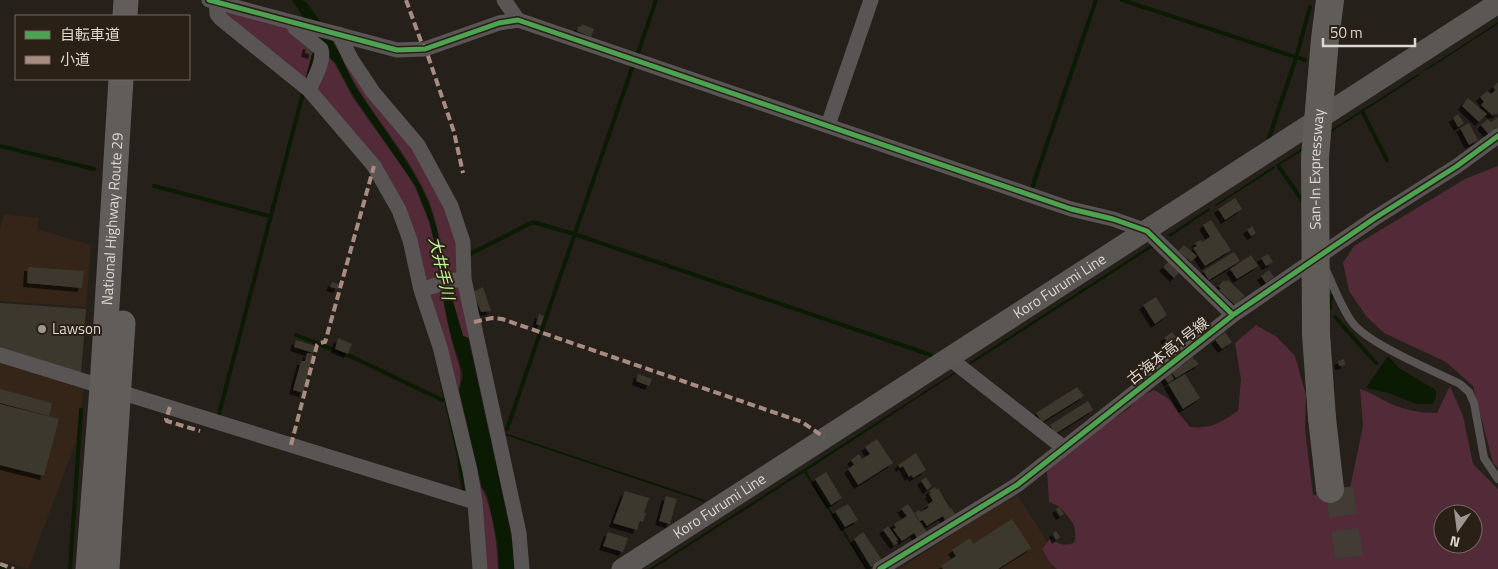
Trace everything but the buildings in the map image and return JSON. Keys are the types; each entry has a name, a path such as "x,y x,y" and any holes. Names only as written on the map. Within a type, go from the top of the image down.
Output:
{"highway":[{"path":"125,15 126,0"},
{"path":"140,15 141,0"},
{"name":"San-In Expressway","path":"1330,0 1325,39 1316,157 1316,334 1334,488"},
{"name":"San-In Expressway","path":"1326,418 1324,334 1326,157 1340,0"},
{"name":"National Highway Route 29","path":"107,569 121,80"},
{"name":"National Highway Route 29","path":"88,569 111,389 136,80"}],"main road":[{"name":"Koro Furumi Line","path":"622,569 1498,3"}],"street":[{"path":"504,0 518,20"},
{"path":"828,125 871,0"},
{"path":"1307,128 1319,0"},
{"path":"213,1 389,48 425,50 499,23 518,20 1071,208 1113,219 1147,231 1234,316"},
{"path":"213,1 221,19 309,90 374,166 399,210 410,240 421,290 440,347 470,471 475,502 480,569"},
{"path":"299,23 295,28 316,44 321,49 322,54 319,68 309,90"},
{"path":"336,33 373,92 418,145 451,206 463,242 450,282 518,533 522,569"},
{"name":"古海本高1号線","path":"880,569 1017,485 1234,316 1375,218 1457,166 1498,136"},
{"path":"421,290 450,282"},
{"path":"0,355 475,502"},
{"path":"949,358 1064,448"}],"lane":[{"path":"1320,257 1353,323 1372,339 1460,384 1469,392 1474,403 1484,458 1498,479"}],"shaded area":[{"path":"224,12 282,24 316,47 310,82"},
{"path":"330,36 416,147 456,228 459,272 447,280 435,219 421,184 357,87"},
{"path":"327,55 335,64 353,98 415,187 429,222 437,254 440,283 425,286 413,238 314,89"},
{"path":"1498,166 1498,468 1493,463 1473,386 1446,362 1384,333 1367,317 1349,291 1343,263 1354,246 1465,179"},
{"path":"4,214 39,218 37,229 91,245 86,307 0,301 0,229"},
{"path":"461,283 465,312 473,333 516,529 520,569 515,569 514,544 469,338 463,336 448,284"},
{"path":"441,287 460,370 459,390 481,487 489,505 494,527 498,569 483,569 426,292"},
{"path":"1256,325 1277,337 1295,356 1306,395 1305,429 1313,495 1350,488 1363,426 1360,389 1401,408 1437,413 1450,386 1463,416 1473,464 1498,489 1498,569 1057,569 1051,564 1042,549 1050,539 1062,544 1075,542 1075,533 1073,523 1063,511 1057,505 1049,502 1047,470 1098,429 1128,409 1141,396 1154,390 1169,399 1190,427 1205,427 1216,424 1238,411 1241,380 1235,343"},
{"path":"0,360 84,387 76,442 28,569 0,560"},
{"path":"1016,493 1065,569 899,569"}],"water":[{"name":"大井手川","path":"292,0 302,0 307,3 320,21 339,52 354,85 406,161 428,201 438,233 446,278 463,336 468,338 490,438 493,440 491,441 513,544 514,569 499,569 498,545 487,494 482,487 459,390 463,376 462,370 447,318 430,222 416,187 355,98 336,64 327,54"},
{"path":"1498,22 1498,24 1426,69"},
{"path":"1418,74 1420,75 1278,166 1276,165"},
{"path":"1274,166 1275,168 1215,205"},
{"path":"1209,208 1210,210 1170,237 1168,235"},
{"path":"1151,245 1153,247 965,368 964,366"},
{"path":"436,350 462,466 460,470 433,351"},
{"path":"1388,356 1399,368 1436,391 1436,398 1432,404 1416,404 1389,393 1366,388"},
{"path":"961,368 806,471 868,569 866,569 804,472 653,569 649,569"},
{"path":"505,433 705,500 704,502 505,435"}],"waterway":[{"path":"638,53 656,0"},
{"path":"1032,188 1096,0"},
{"path":"1122,0 1305,60"},
{"path":"1269,138 1296,58 1310,7"},
{"path":"308,77 315,50"},
{"path":"542,329 633,65"},
{"path":"218,418 303,93"},
{"path":"1363,113 1387,160"},
{"path":"0,146 94,169"},
{"path":"1279,167 1304,203"},
{"path":"154,186 269,216"},
{"path":"468,255 533,222 574,234 931,355"},
{"path":"1330,308 1331,296"},
{"path":"1335,317 1376,363"},
{"path":"296,335 317,343"},
{"path":"507,429 539,336"},
{"path":"321,345 348,355 442,400"},
{"path":"70,569 81,410"},
{"path":"460,464 464,493"}],"tunnel":[{"path":"1339,488 1351,569"}],"marked path":[{"path":"406,0 427,53 454,132 463,173"},
{"path":"291,445 317,345 325,342 326,339 374,166"},
{"path":"474,322 492,318 502,319 802,422 824,437"},
{"path":"170,407 167,421 200,431"},
{"path":"0,564 14,569"}],"cycle path":[{"path":"209,0 397,50 425,49 499,23 518,20 1071,209 1113,219 1147,231 1233,315"},
{"path":"880,569 1017,485 1233,315 1375,218 1457,166 1498,136"}],"place":[{"name":"Lawson","path":"42,329"}]}
